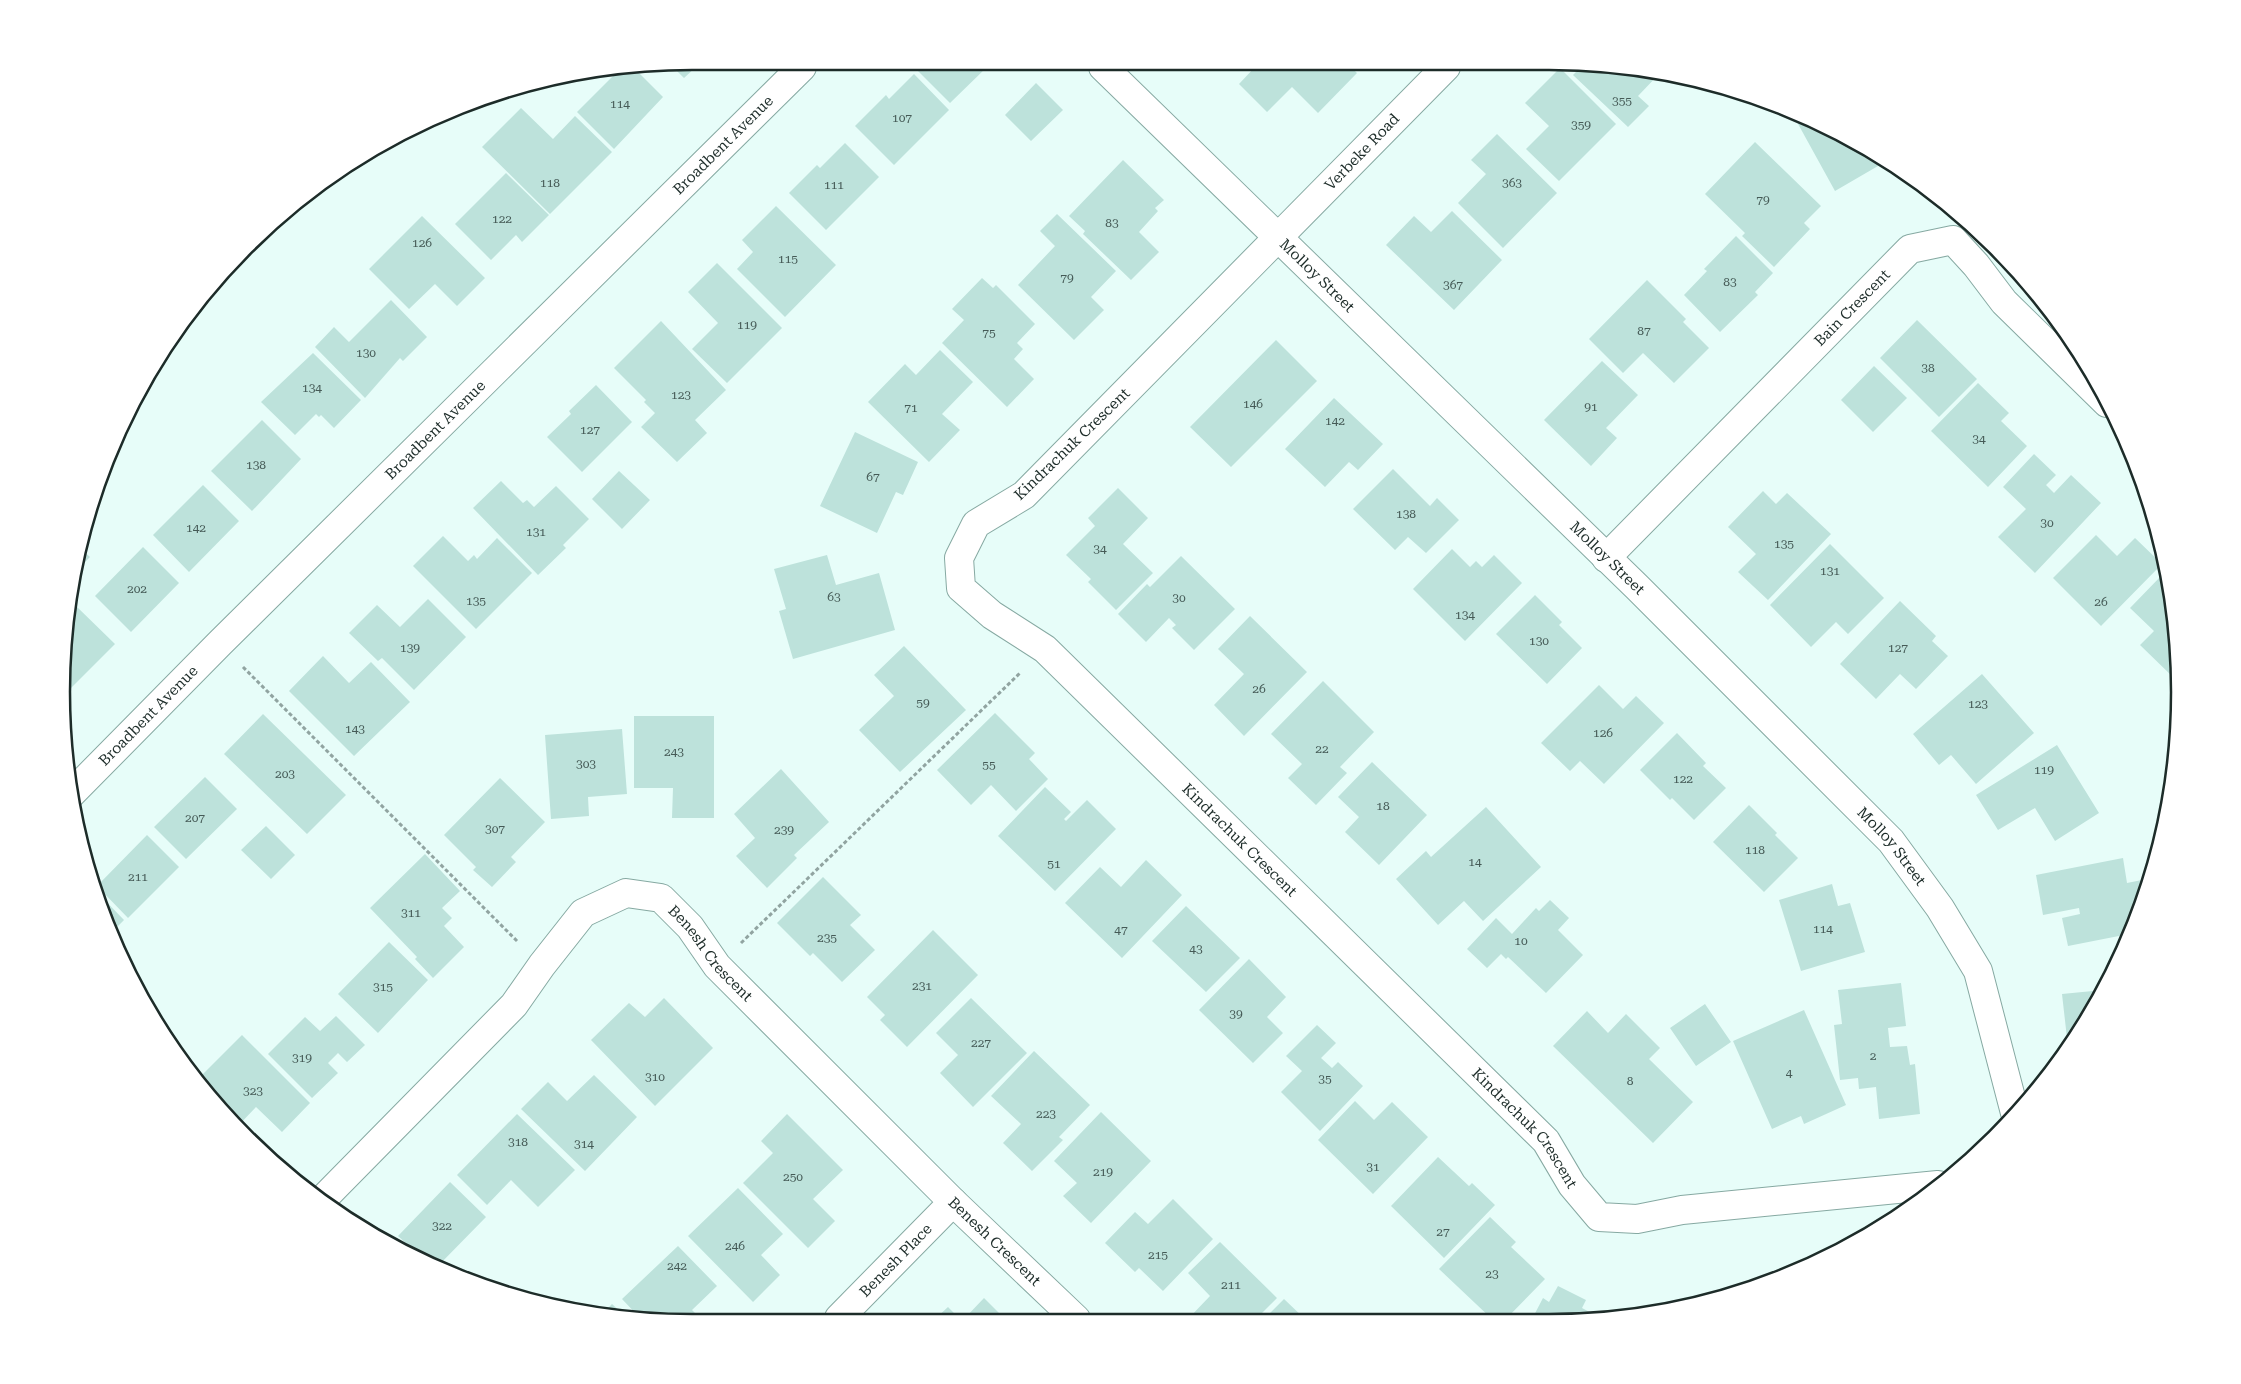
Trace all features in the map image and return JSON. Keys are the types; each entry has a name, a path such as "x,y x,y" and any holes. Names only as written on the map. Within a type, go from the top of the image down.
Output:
{"street":[{"name":"Broadbent Avenue","path":"78,787 234,629 799,70"},
{"name":"Molloy Street","path":"1106,70 1279,236 1897,848 1940,908 1978,971 2013,1106"},
{"name":"Verbeke Road","path":"1279,236 1443,70"},
{"name":"Kindrachuk Crescent","path":"1279,236 1024,495 976,524 959,558 961,588 992,614 1044,649 1546,1141 1572,1186 1600,1217 1637,1219 1682,1210 1926,1186"},
{"name":"Bain Crescent","path":"1606,558 1910,249 1953,240 1976,265 2004,302 2092,388"},
{"name":"Benesh Crescent","path":"327,1195 514,1004 583,913 626,893 661,898 690,927 717,966 953,1202 1071,1314"},
{"name":"Benesh Place","path":"843,1314 953,1202"}],"path":[{"path":"248,672 524,947"},
{"path":"741,943 1021,672"}],"building":[{"path":"676,70 693,70 684,78"},
{"path":"917,70 984,70 950,103"},
{"path":"1252,70 1354,70 1357,73 1318,113 1292,87 1267,112 1239,84"},
{"path":"1558,70 1562,70 1616,124 1559,181 1526,149 1549,126 1525,103"},
{"path":"1577,71 1590,71 1654,79 1638,96 1649,106 1628,127 1573,75"},
{"path":"638,72 663,97 614,149 577,112 614,75"},
{"path":"914,74 949,110 894,165 855,126 886,95 889,99"},
{"path":"1036,83 1063,110 1031,141 1005,115"},
{"path":"521,108 553,139 575,116 612,152 550,214 482,147"},
{"path":"1797,121 1860,153 1878,166 1835,191"},
{"path":"1497,134 1557,193 1503,248 1458,203 1486,174 1471,160"},
{"path":"1755,142 1821,206 1804,223 1810,229 1774,267 1742,236 1745,233 1705,194"},
{"path":"845,143 879,177 826,230 789,193 817,165 820,168"},
{"path":"1123,160 1164,200 1155,208 1158,211 1139,232 1159,252 1131,280 1083,234 1085,231 1069,216"},
{"path":"506,173 549,215 522,242 516,235 491,260 455,224"},
{"path":"776,206 836,265 785,317 737,269 753,252 742,240"},
{"path":"1452,211 1502,260 1454,310 1386,245 1414,216 1431,232"},
{"path":"1057,214 1116,271 1091,297 1104,310 1074,340 1018,285 1055,246 1040,231"},
{"path":"422,216 485,278 457,306 435,284 409,309 369,269"},
{"path":"1736,236 1773,273 1755,292 1758,295 1720,332 1684,295 1707,271 1704,269"},
{"path":"717,263 782,328 727,383 692,349 718,323 688,292"},
{"path":"982,278 993,288 996,285 1035,324 1017,343 1023,349 1014,359 1034,379 1007,407 942,343 964,320 952,309"},
{"path":"1647,280 1686,319 1683,322 1709,348 1674,383 1643,353 1623,373 1589,339"},
{"path":"391,300 427,337 403,361 400,358 365,398 315,347 334,327 349,342"},
{"path":"1917,320 1977,379 1939,417 1880,358"},
{"path":"661,321 726,390 695,420 707,433 677,462 641,427 655,413 644,402 646,400 614,368"},
{"path":"1276,340 1317,381 1231,467 1190,427"},
{"path":"940,350 973,382 942,414 960,430 929,462 868,402 905,364 916,375"},
{"path":"313,353 361,400 334,428 321,415 319,417 316,414 295,435 261,402"},
{"path":"1602,361 1638,395 1606,428 1617,438 1591,466 1544,420"},
{"path":"1874,366 1907,398 1873,432 1841,400"},
{"path":"1978,383 2009,413 2001,421 2027,446 1988,487 1931,431"},
{"path":"596,385 632,422 582,472 547,437 571,414 569,411"},
{"path":"1334,398 1383,444 1358,470 1349,462 1325,487 1285,449"},
{"path":"262,420 301,459 252,511 211,471"},
{"path":"855,432 918,462 903,495 896,492 877,533 820,506"},
{"path":"2034,454 2056,475 2046,485 2054,493 2071,475 2101,503 2035,573 1998,537 2026,509 2003,487"},
{"path":"1393,469 1430,506 1437,498 1459,520 1426,553 1408,537 1395,550 1353,509"},
{"path":"619,471 650,500 622,529 592,499"},
{"path":"501,481 523,503 527,500 534,507 556,486 589,519 563,545 566,548 538,575 473,508"},
{"path":"203,485 239,521 189,572 153,535"},
{"path":"1118,488 1148,518 1123,544 1153,573 1116,610 1088,582 1091,579 1066,555 1095,526 1088,518"},
{"path":"1763,491 1776,504 1787,493 1831,534 1768,600 1738,572 1756,554 1728,527"},
{"path":"2096,535 2117,556 2135,538 2156,558 2158,568 2101,626 2053,578"},
{"path":"443,536 468,561 474,555 477,559 497,538 532,573 476,629 413,566"},
{"path":"1830,544 1884,598 1848,634 1836,622 1811,647 1770,605"},
{"path":"143,547 179,583 131,632 95,596"},
{"path":"1452,549 1470,567 1476,561 1482,567 1494,555 1522,583 1465,641 1413,589"},
{"path":"86,553 90,557 84,563"},
{"path":"827,555 836,585 879,573 895,630 793,659 779,611 786,609 774,569"},
{"path":"1181,556 1235,609 1194,650 1172,628 1176,625 1169,618 1146,642 1118,614 1147,584 1150,587"},
{"path":"2160,577 2166,611 2171,675 2140,645 2154,631 2130,608"},
{"path":"1535,595 1562,622 1559,625 1582,648 1547,684 1496,634"},
{"path":"428,599 466,637 414,690 382,658 378,661 349,633 377,605 400,627"},
{"path":"1900,601 1936,636 1932,641 1948,656 1916,689 1900,674 1876,699 1840,664"},
{"path":"76,606 115,644 70,689 71,651"},
{"path":"1250,616 1307,672 1244,736 1214,705 1244,674 1218,649"},
{"path":"904,646 966,710 900,772 859,730 894,696 874,675"},
{"path":"323,656 349,683 371,662 410,702 354,756 289,691"},
{"path":"1982,674 2034,733 1976,784 1951,755 1939,765 1913,734"},
{"path":"1323,681 1374,732 1340,767 1347,773 1316,805 1288,778 1302,764 1271,734"},
{"path":"1599,685 1623,709 1636,696 1664,723 1604,784 1580,761 1570,771 1541,743"},
{"path":"995,713 1035,753 1029,759 1048,779 1016,811 991,785 971,805 937,770"},
{"path":"263,714 346,795 307,834 224,754"},
{"path":"634,716 714,716 714,818 672,818 673,788 634,788"},
{"path":"622,729 627,794 588,797 589,816 551,819 545,735"},
{"path":"1677,733 1706,763 1703,766 1726,788 1694,820 1672,798 1670,800 1640,770"},
{"path":"2057,745 2099,813 2055,841 2035,808 1998,830 1976,795"},
{"path":"1372,762 1427,815 1379,865 1345,832 1359,817 1338,797"},
{"path":"781,769 829,822 794,855 797,858 767,888 736,856 755,838 734,814"},
{"path":"205,777 237,809 186,859 154,827"},
{"path":"500,778 545,822 511,857 516,862 492,887 473,870 476,867 444,835"},
{"path":"1045,787 1071,812 1064,819 1066,821 1087,800 1116,829 1055,891 998,836"},
{"path":"1749,805 1777,833 1775,835 1798,858 1764,892 1713,842"},
{"path":"1486,807 1541,867 1483,921 1464,901 1438,925 1396,879 1426,851 1431,857"},
{"path":"266,826 295,855 271,879 241,850"},
{"path":"147,835 179,867 128,918 103,892 100,883"},
{"path":"425,854 460,891 442,908 452,918 444,926 464,947 433,978 415,959 417,957 370,908"},
{"path":"2123,858 2127,883 2142,880 2121,935 2068,946 2062,918 2080,914 2079,908 2043,915 2036,875"},
{"path":"1146,860 1182,895 1122,958 1065,903 1100,867 1121,887"},
{"path":"823,877 861,915 850,925 875,950 842,982 813,953 810,956 777,923"},
{"path":"1832,884 1838,906 1850,903 1865,952 1801,971 1779,900"},
{"path":"1550,900 1569,918 1558,930 1583,955 1546,993 1508,957 1506,959 1501,954 1487,968 1467,949 1496,918 1512,934 1536,908 1539,911"},
{"path":"107,902 124,920 116,928"},
{"path":"1186,906 1240,958 1206,992 1152,941"},
{"path":"933,930 978,975 907,1047 880,1020 885,1015 867,997"},
{"path":"389,942 428,980 378,1033 338,994"},
{"path":"1249,959 1286,997 1267,1017 1283,1033 1253,1063 1199,1010"},
{"path":"1901,983 1906,1026 1888,1028 1890,1047 1907,1046 1910,1065 1915,1064 1920,1114 1879,1119 1876,1087 1859,1089 1858,1078 1840,1080 1834,1025 1842,1024 1838,990"},
{"path":"2094,991 2067,1037 2062,994"},
{"path":"664,998 713,1048 655,1106 591,1040 629,1003 645,1017"},
{"path":"971,998 1027,1053 973,1107 940,1073 958,1055 936,1033"},
{"path":"1705,1004 1731,1042 1696,1066 1670,1028"},
{"path":"1804,1010 1846,1105 1804,1124 1801,1116 1772,1129 1733,1041"},
{"path":"1587,1011 1608,1033 1626,1014 1660,1048 1649,1059 1693,1102 1653,1143 1553,1046"},
{"path":"336,1016 365,1045 347,1062 338,1053 328,1063 338,1073 312,1098 268,1054 305,1017 320,1031"},
{"path":"1317,1025 1336,1043 1321,1058 1332,1068 1338,1062 1363,1086 1320,1131 1281,1092 1302,1071 1286,1056"},
{"path":"242,1035 310,1103 282,1132 256,1107 242,1122 202,1075"},
{"path":"1034,1051 1090,1105 1059,1137 1063,1140 1032,1171 1003,1143 1021,1124 991,1096"},
{"path":"594,1075 637,1117 585,1171 521,1109 548,1082 567,1101"},
{"path":"1355,1101 1374,1120 1392,1102 1428,1137 1373,1194 1318,1140"},
{"path":"1101,1112 1151,1161 1091,1223 1063,1196 1077,1183 1054,1161"},
{"path":"517,1114 575,1170 538,1207 511,1180 487,1205 457,1175"},
{"path":"787,1114 843,1170 813,1199 835,1221 808,1248 743,1183 773,1153 761,1141"},
{"path":"1438,1157 1469,1186 1472,1183 1495,1205 1444,1258 1391,1206"},
{"path":"450,1182 486,1217 442,1262 408,1245 398,1236"},
{"path":"738,1188 783,1234 761,1255 780,1275 753,1302 688,1236"},
{"path":"1173,1199 1213,1239 1163,1291 1139,1268 1135,1272 1105,1243 1135,1212 1148,1224"},
{"path":"1490,1217 1516,1242 1511,1247 1545,1279 1511,1314 1487,1314 1439,1269"},
{"path":"1220,1242 1277,1298 1261,1314 1193,1314 1210,1296 1188,1273"},
{"path":"678,1246 717,1286 692,1310 696,1314 634,1311 622,1299"},
{"path":"1558,1286 1586,1300 1582,1308 1591,1313 1535,1314 1543,1298 1549,1302"},
{"path":"984,1298 1000,1314 969,1314"},
{"path":"1284,1299 1300,1314 1269,1314"},
{"path":"612,1304 618,1310 611,1309 608,1308"},
{"path":"948,1307 955,1314 940,1314"}]}
